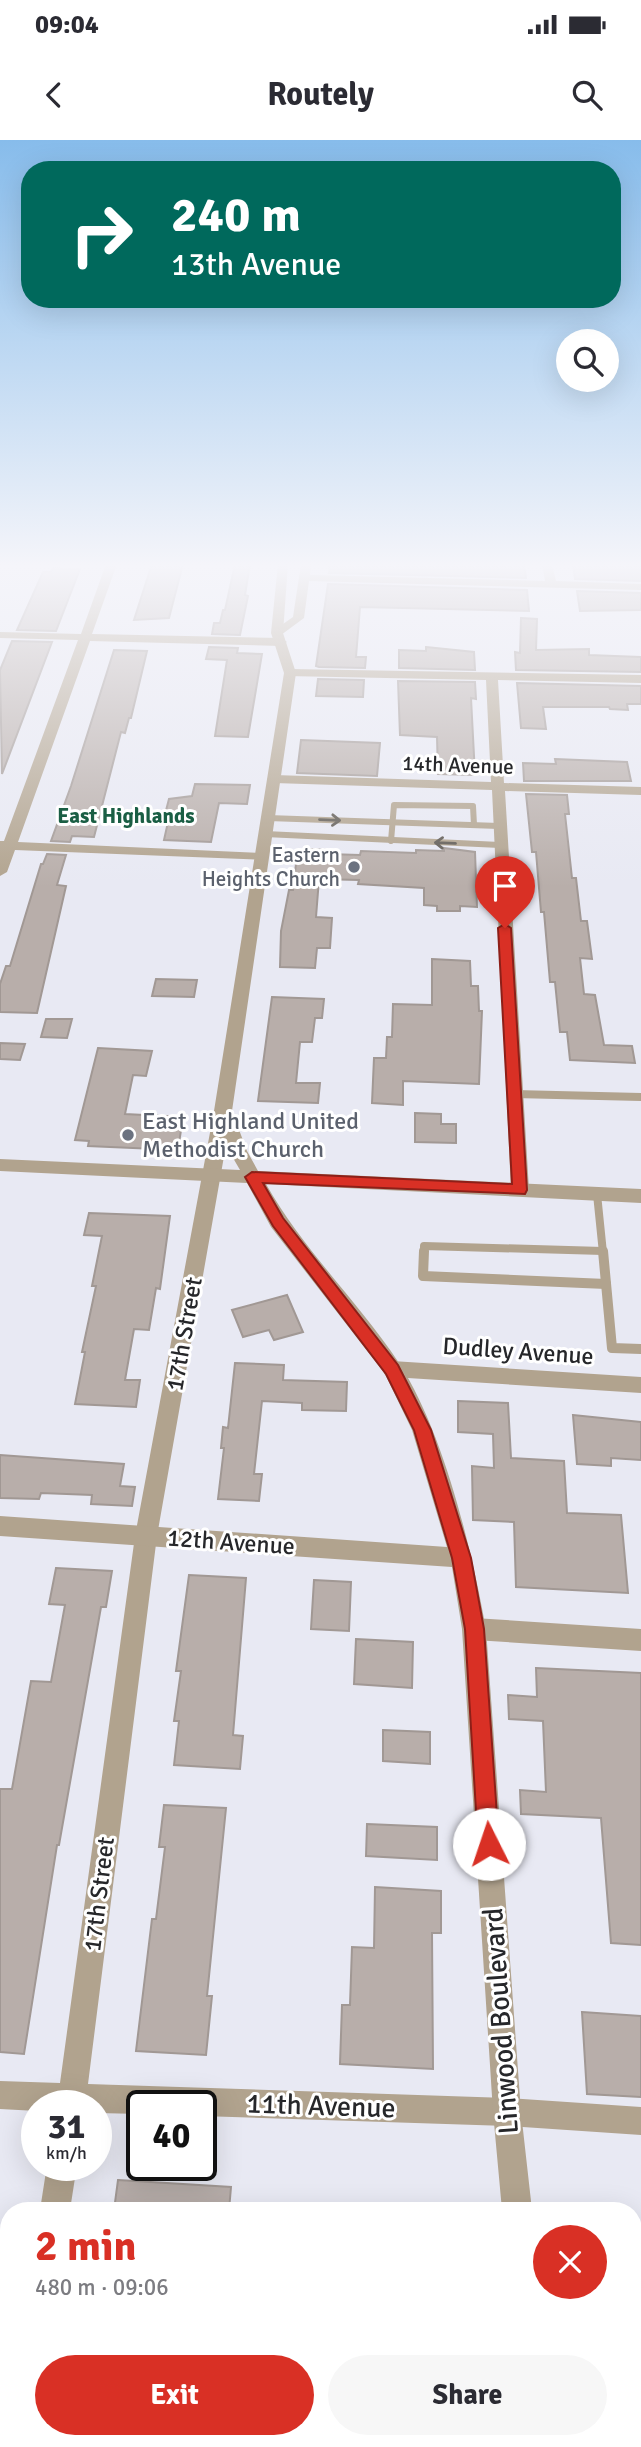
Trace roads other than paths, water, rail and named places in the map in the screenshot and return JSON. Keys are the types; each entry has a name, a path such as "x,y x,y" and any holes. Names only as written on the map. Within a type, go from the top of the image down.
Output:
{"street":[{"path":"0,872 5,845 73,672"},
{"path":"290,673 641,679"},
{"name":"17th Street","path":"74,2090 146,1536 213,1175 290,673"},
{"path":"492,676 520,1190"},
{"name":"14th Avenue","path":"274,779 641,791"},
{"path":"5,845 261,857"},
{"name":"Linwood Boulevard","path":"223,1111 238,1151 278,1222 392,1369 422,1430 462,1558 474,1629 507,2112 516,2202"},
{"path":"0,1165 641,1196"},
{"name":"Dudley Avenue","path":"392,1369 641,1385"},
{"name":"12th Avenue","path":"0,1526 462,1558"},
{"path":"474,1629 641,1640"},
{"name":"11th Avenue","path":"0,2095 21,2097"},
{"name":"11th Avenue","path":"112,2103 507,2112 641,2121"},
{"path":"56,2202 60,2181"}],"lane":[{"path":"391,841 394,805 473,806 474,825"},
{"path":"268,818 499,826"},
{"path":"265,834 500,845"},
{"path":"514,1094 641,1097"},
{"path":"597,1194 612,1348 641,1349"},
{"path":"603,1251 508,1253 457,1251 424,1246 423,1276 509,1277 606,1284"}],"place":[{"name":"Eastern Heights Church","path":"354,867"},
{"name":"East Highland United Methodist Church","path":"128,1135"}],"district":[{"name":"East Highlands","path":"126,816"}]}
